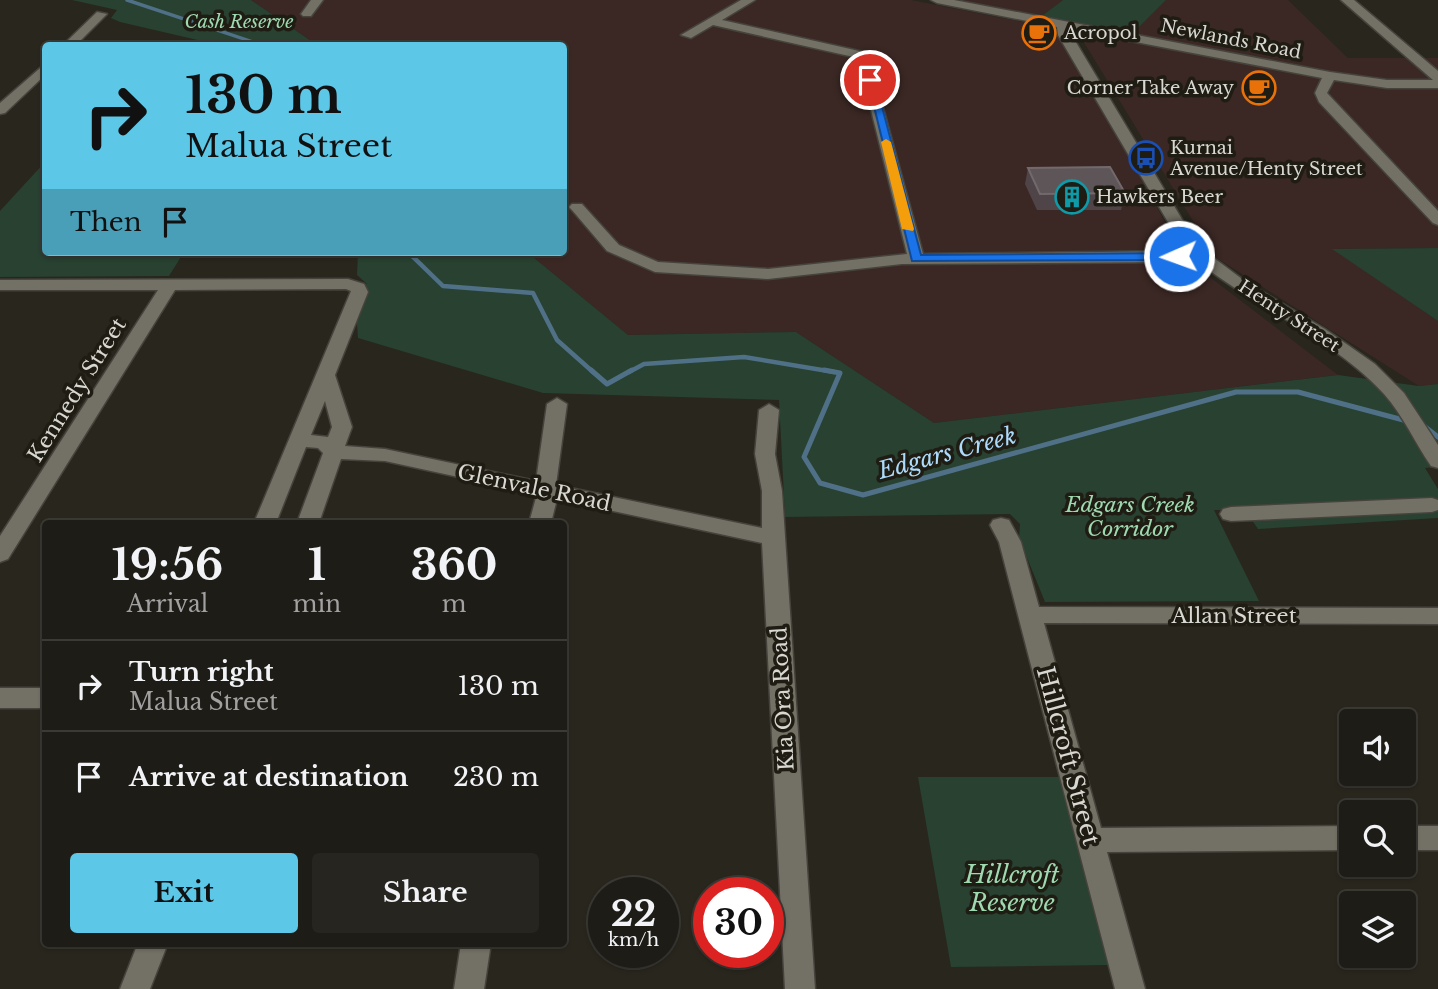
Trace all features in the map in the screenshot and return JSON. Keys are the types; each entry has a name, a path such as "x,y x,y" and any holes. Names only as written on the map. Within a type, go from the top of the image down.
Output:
{"street":[{"path":"307,14 317,0"},
{"path":"687,35 749,0"},
{"name":"Newlands Road","path":"937,0 1330,76 1387,84 1438,85"},
{"path":"1347,0 1438,78"},
{"path":"72,42 102,13"},
{"path":"711,22 864,56 916,259"},
{"name":"Henty Street","path":"1064,24 1064,35 1185,240 1198,254 1251,292 1358,360 1391,391 1438,462"},
{"path":"0,110 42,71"},
{"path":"1330,76 1321,93 1324,99 1438,220"},
{"path":"577,207 613,248 655,268 768,274 916,259 1170,257 1198,254"},
{"path":"0,285 354,285 360,292 266,520"},
{"name":"Kennedy Street","path":"0,554 169,286"},
{"path":"309,520 342,427 326,375"},
{"path":"541,520 548,491 557,404"},
{"name":"Kia Ora Road","path":"769,410 765,454 772,491 800,989"},
{"name":"Glenvale Road","path":"297,441 323,442 334,452 385,456 773,538"},
{"path":"1231,514 1432,505"},
{"name":"Hillcroft Street","path":"1001,525 1010,542 1130,989"},
{"name":"Allan Street","path":"1030,615 1438,616"},
{"path":"3,703 42,698"},
{"path":"1090,840 1339,838"},
{"path":"1416,838 1438,838"},
{"path":"135,989 151,947"},
{"path":"469,989 475,947"}],"shaded area":[{"path":"251,0 911,0 1058,29 1185,258 1338,375 934,423 796,332 628,335 532,256 567,256 567,42 313,42"},
{"path":"949,0 1063,0 1039,18"},
{"path":"1166,0 1288,0 1348,58 1438,58 1438,248 1333,249 1438,321 1438,384 1419,386 1215,257 1072,23 1133,33"}],"green space":[{"name":"Cash Reserve","path":"72,0 251,0 313,42 206,42 120,22 111,18 117,10"},
{"path":"1063,0 1166,0 1133,33 1039,18"},
{"path":"42,165 42,256 182,256 169,276 0,277 0,211"},
{"path":"1438,248 1438,321 1332,249"},
{"name":"Edgars Creek Corridor","path":"358,256 532,256 628,335 796,332 934,423 1338,375 1419,386 1438,384 1438,467 1425,468 1438,489 1438,518 1258,529 1245,510 1214,510 1259,601 1045,602 1019,538 1020,524 1010,514 785,517 779,400 543,393 358,338 354,285 367,284 357,275"},
{"name":"Hillcroft Reserve","path":"918,777 1059,777 1108,965 951,967"}],"building":[{"path":"1110,167 1125,193 1040,194 1028,168"}],"waterway":[{"name":"Edgars Creek","path":"127,0 253,42"},
{"name":"Edgars Creek","path":"412,256 443,286 533,293 557,340 593,372"},
{"name":"Edgars Creek","path":"629,372 644,364 744,357 834,372"},
{"name":"Edgars Creek","path":"591,370 607,384 632,370"},
{"name":"Edgars Creek","path":"824,370 840,373 804,457 820,483 863,495 1236,392 1298,392 1407,421"},
{"name":"Edgars Creek","path":"1424,426 1438,437"}],"slow traffic":[{"path":"886,142 908,229"}],"place":[{"name":"Acropol","path":"1039,33"},
{"name":"Corner Take Away","path":"1259,88"},
{"name":"Kurnai Avenue/Henty Street","path":"1146,158"},
{"name":"Hawkers Beer","path":"1072,197"}],"route":[{"path":"870,80 916,259 1179,256"}]}
